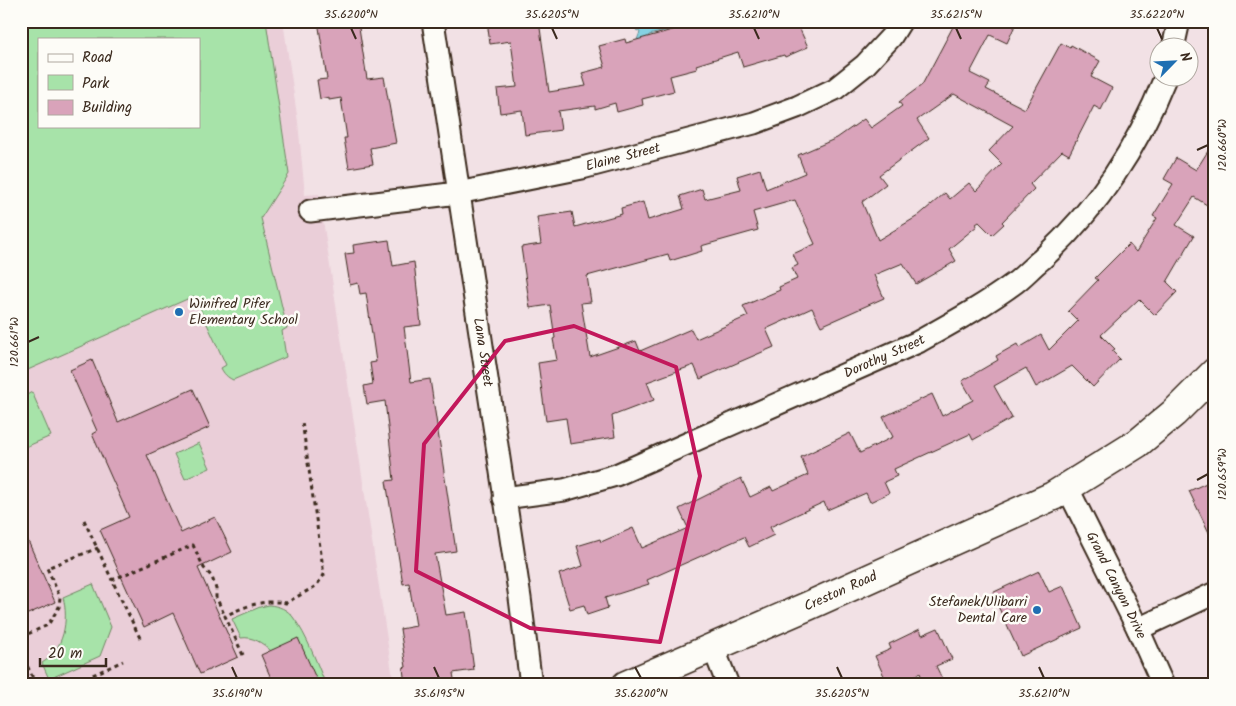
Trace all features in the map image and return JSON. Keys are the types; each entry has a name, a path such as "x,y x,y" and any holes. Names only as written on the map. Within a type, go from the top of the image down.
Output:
{"main road":[{"name":"Creston Road","path":"626,685 1067,487 1138,443 1174,413 1215,372"}],"street":[{"name":"Lana Street","path":"433,21 520,598 531,685"},
{"name":"Elaine Street","path":"310,211 458,193 582,168 754,123 797,107 835,88 866,65 891,37 900,21"},
{"path":"1175,38 1179,21"},
{"name":"Dorothy Street","path":"504,498 564,490 616,475 918,342 963,317 1017,281 1065,238 1101,195 1130,152 1150,114 1161,88"},
{"name":"Grand Canyon Drive","path":"1067,487 1138,629 1163,685"},
{"path":"1138,629 1215,593"},
{"path":"713,647 728,685"}],"path":[{"path":"225,616 260,602 286,604 316,586 324,575 302,420"},
{"path":"84,520 140,638"},
{"path":"112,580 193,545 204,568 212,576 216,597 244,655"},
{"path":"21,637 48,625 59,607 60,597 47,568 98,548"},
{"path":"21,652 36,685"},
{"path":"71,685 123,661"}],"highlighted area":[{"path":"574,326 676,367 700,476 660,642 530,628 416,571 424,444 505,341"}],"shaded area":[{"name":"Winifred Pifer Elementary School","path":"21,21 283,21 298,122 305,195 319,194 394,685 21,685"}],"green space":[{"path":"21,21 266,21 289,174 261,218 287,328 282,331 286,357 233,380 229,378 221,368 226,365 194,296 21,373"},
{"path":"32,392 51,436 21,449 21,393 23,397"},
{"path":"199,443 210,468 185,479 174,454"},
{"path":"93,584 111,627 100,656 49,679 42,663 55,650 63,634 65,606 63,597"},
{"path":"269,605 282,608 298,624 326,685 319,685 257,641 241,638 232,619"}],"water":[{"path":"640,21 669,21 672,29 649,35 645,44 637,40 640,32 636,30"}],"building":[{"path":"318,21 358,21 367,79 384,77 396,143 370,148 373,164 349,168 344,138 347,138 341,98 329,100 329,97 320,99 317,80 327,79"},
{"path":"487,21 539,21 549,92 586,86 582,73 605,67 599,46 625,39 626,43 704,21 796,21 808,47 785,57 784,55 743,67 738,52 696,65 697,69 670,76 674,91 642,99 643,105 617,112 615,103 595,109 595,106 558,111 561,130 525,135 522,110 500,113 497,89 517,87 511,41 490,44"},
{"path":"956,21 1017,21 1007,43 990,35 970,73 990,83 986,89 1025,109 1061,43 1070,48 1071,45 1100,61 1091,77 1112,88 1101,110 1094,106 1069,155 1062,151 1030,184 1034,189 1002,222 1004,224 992,235 979,222 976,224 977,226 949,249 956,261 916,284 903,263 874,275 884,298 821,326 812,308 766,329 774,347 700,379 694,365 647,382 654,400 612,416 615,437 570,444 566,418 546,421 538,363 557,360 553,339 555,338 550,305 530,308 521,247 541,244 537,217 572,212 575,227 622,214 621,208 643,202 648,220 684,209 680,196 702,189 705,199 741,190 737,176 760,169 766,189 805,173 798,155 837,138 864,119 871,128 902,106 899,102 922,85","holes":["954,94 1013,126 989,151 1002,164 976,191 969,183 950,199 945,193 918,216 878,240 862,202 886,184 879,175 929,138 917,120","795,200 815,244 793,254 798,265 792,268 797,279 779,287 780,290 743,306 748,316 696,339 691,329 640,351 636,341 590,357 581,303 591,302 587,276 668,254 670,261 702,251 701,246 758,230 753,212"]},
{"path":"1215,140 1215,210 1194,197 1176,225 1194,236 1167,282 1177,292 1155,315 1139,299 1101,335 1115,349 1112,351 1120,359 1093,387 1072,366 1036,387 1026,368 994,386 1012,418 973,440 970,434 894,469 897,476 884,482 889,493 870,502 866,493 827,510 824,502 770,527 774,535 749,547 744,537 647,580 649,584 605,598 608,608 587,615 584,605 570,609 559,574 583,566 577,546 600,539 601,542 633,528 642,548 688,528 679,509 741,478 750,497 771,487 773,491 808,475 801,457 850,433 860,453 893,437 883,417 932,394 942,416 973,400 962,381 998,360 996,356 1017,344 1019,348 1041,335 1049,350 1078,321 1068,311 1098,280 1095,278 1129,244 1136,252 1157,218 1153,216 1173,184 1164,179 1176,158 1196,170"},
{"path":"389,240 393,266 414,262 421,325 404,327 411,382 430,379 456,551 435,554 446,615 466,612 474,670 453,673 455,685 405,685 403,668 406,667 400,629 416,626 409,583 403,584 386,481 394,480 385,401 367,404 364,386 373,384 370,363 376,362 366,293 360,294 358,283 350,285 345,254 354,253 353,245"},
{"path":"92,360 118,422 193,389 210,427 147,455 181,533 215,517 232,552 198,568 238,657 200,674 173,613 144,627 100,530 129,517 92,434 97,431 70,370"},
{"path":"1215,479 1215,545 1189,491"},
{"path":"21,525 55,602 21,617"},
{"name":"Stefanek/Ulibarri Dental Care","path":"1039,571 1049,592 1063,586 1082,628 1021,656 992,593"},
{"path":"938,628 952,659 936,666 945,685 925,685 920,673 896,685 888,685 875,656 891,649 889,644 920,629 922,635"},
{"path":"298,638 319,685 274,685 261,655"}],"place":[{"name":"Winifred Pifer Elementary School","path":"179,312"},
{"name":"Stefanek/Ulibarri Dental Care","path":"1037,610"}]}
